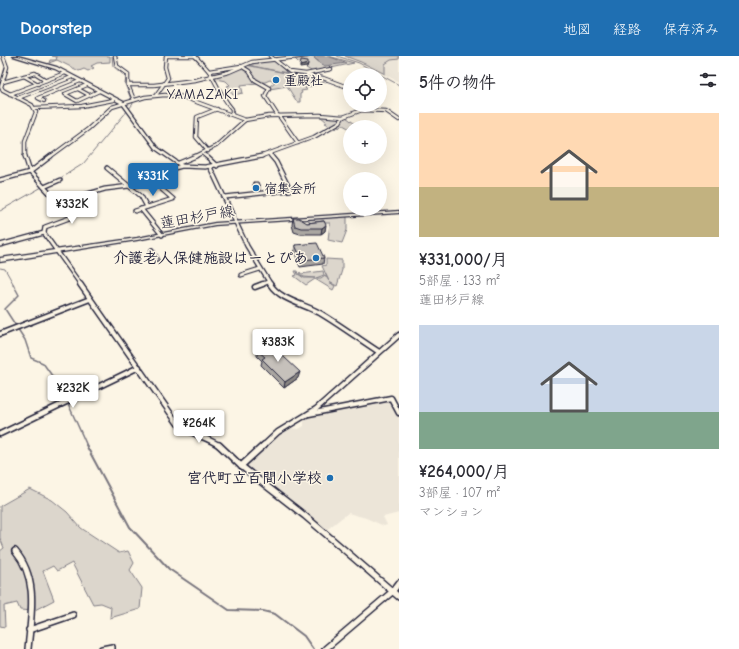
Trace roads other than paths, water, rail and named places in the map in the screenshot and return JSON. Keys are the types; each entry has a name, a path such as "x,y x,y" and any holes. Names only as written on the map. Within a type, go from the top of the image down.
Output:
{"main road":[{"path":"15,56 45,64 65,73 113,100 121,102 128,108 156,148 180,165"},
{"name":"蓮田杉戸線","path":"0,260 162,235 201,226 236,221 399,212"}],"street":[{"path":"3,56 7,67 2,89 35,108 82,106 113,100"},
{"path":"115,56 118,66 128,74 128,86 134,100"},
{"path":"156,96 168,78 165,67 166,56 195,56 209,71 214,83 222,93 224,100 232,109 232,114"},
{"path":"270,56 288,72 313,74 343,85"},
{"path":"128,86 164,84 212,76 252,62 307,56"},
{"path":"209,71 241,66 249,71 255,80 270,88 265,96 298,143"},
{"path":"289,73 313,74 331,69"},
{"path":"3,82 35,73 46,80"},
{"path":"10,94 65,73"},
{"path":"24,76 52,92"},
{"path":"18,98 72,77"},
{"path":"44,101 38,98 80,81"},
{"path":"87,85 65,94 77,100 99,91"},
{"path":"78,89 89,95"},
{"path":"0,180 30,172 88,129 105,112 121,102 156,96 184,97 245,120 278,116 320,115 343,117"},
{"path":"35,108 35,116 25,141 25,157 30,172 60,202 72,217 45,228 44,233"},
{"path":"208,151 198,142 195,128 198,123 197,117 217,110"},
{"path":"180,165 210,167 248,161 298,143 331,128 343,117 357,112"},
{"path":"387,112 399,120"},
{"path":"60,202 105,189 128,186 151,180 208,151 245,120"},
{"path":"203,154 217,166"},
{"path":"224,197 290,190 276,162 269,154"},
{"path":"210,167 260,269 268,282 282,295 318,312 379,352"},
{"path":"106,168 141,196 148,207"},
{"path":"44,187 60,180"},
{"path":"135,211 173,199 151,180"},
{"path":"141,209 162,235"},
{"path":"0,245 44,233"},
{"path":"44,233 182,427 185,430 208,438 220,446 241,466 305,516 392,592 399,596"},
{"path":"152,250 157,259"},
{"path":"241,275 260,269"},
{"path":"255,287 268,282"},
{"path":"0,334 90,298"},
{"path":"241,466 278,432 309,414 399,335"},
{"path":"0,434 139,367"},
{"path":"309,414 391,398 399,413"},
{"path":"15,551 24,563 29,575 31,601 28,649"},
{"path":"325,649 392,592 399,583"},
{"path":"29,630 73,615"},
{"path":"102,649 112,647 112,649"}],"waterway":[{"path":"59,179 83,164 133,104 125,84 126,77 113,66 112,56"},
{"path":"337,56 359,63 399,85"},
{"path":"0,211 49,183"},
{"path":"0,268 5,269 14,285"},
{"path":"13,284 19,295 5,309 25,340 31,358 43,363 62,390 87,446"},
{"path":"86,445 130,527 169,569 229,610 263,611 275,614 304,636 313,649"}],"place":[{"name":"重殿社","path":"276,80"},
{"name":"宿集会所","path":"256,188"},
{"name":"介護老人保健施設はーとぴあ","path":"316,258"},
{"name":"宮代町立百間小学校","path":"330,478"}],"district":[{"name":"YAMAZAKI","path":"203,94"}]}
